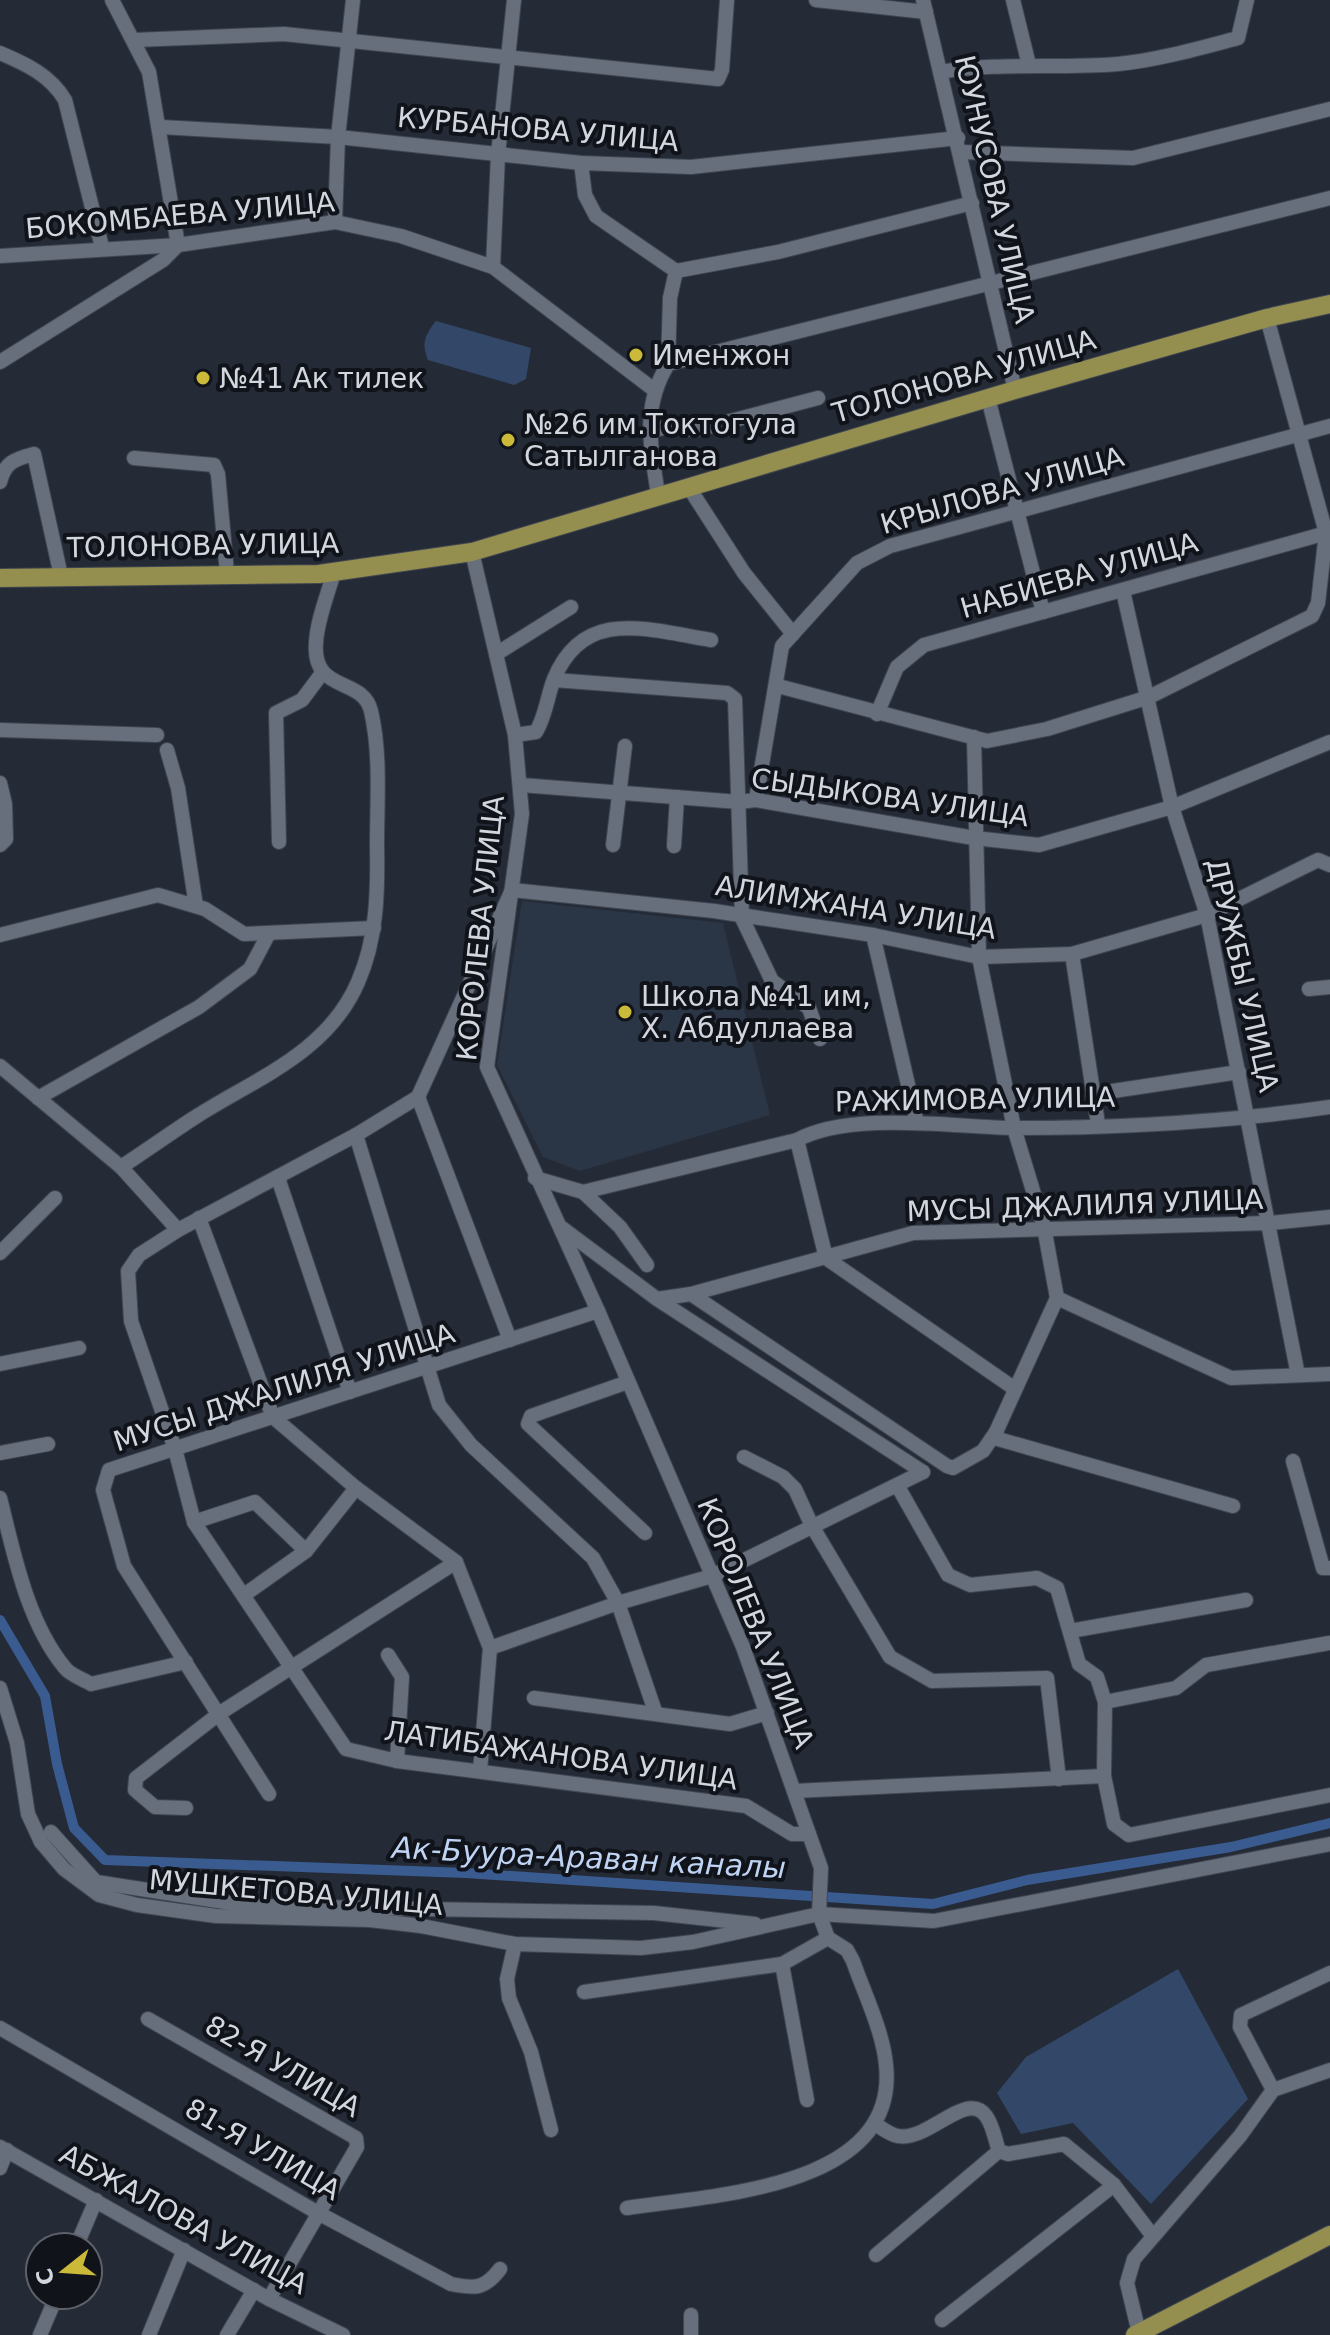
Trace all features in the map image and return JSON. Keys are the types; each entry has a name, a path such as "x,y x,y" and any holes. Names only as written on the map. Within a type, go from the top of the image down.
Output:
{"main road":[{"name":"ТОЛОНОВА УЛИЦА","path":"0,578 334,572 472,552 1015,390 1267,318 1330,304"},
{"path":"1137,2334 1330,2235"}],"street":[{"path":"2,359 163,260 178,245 161,127 149,72 112,0"},
{"path":"335,222 338,137 353,0"},
{"path":"493,267 498,155 514,0"},
{"path":"134,40 284,34 718,79 722,70 727,0"},
{"path":"816,0 924,6"},
{"path":"1013,0 1029,65"},
{"path":"940,72 977,65 1119,64 1238,38 1247,0"},
{"name":"ЮУНУСОВА УЛИЦА","path":"924,6 960,145 1015,390"},
{"path":"0,53 29,66 56,85 65,100 102,247"},
{"name":"КУРБАНОВА УЛИЦА","path":"161,127 338,137 581,163 691,167 960,145 1133,158 1330,109"},
{"path":"581,163 585,195 596,216 676,271 778,252 972,203"},
{"path":"668,364 1330,198"},
{"name":"БОКОМБАЕВА УЛИЦА","path":"0,256 102,247 178,245 335,222 401,236 493,267 653,389"},
{"path":"658,495 649,431 653,389 668,364 670,298 676,271"},
{"path":"778,686 987,741 1047,729 1149,697 1312,616 1318,603 1328,532 1267,318"},
{"path":"649,431 669,427 696,430 818,398"},
{"path":"988,398 1043,612"},
{"name":"КРЫЛОВА УЛИЦА","path":"756,800 778,686 782,646 857,563 890,546 1330,426"},
{"path":"0,482 4,468 15,459 34,454 61,576"},
{"path":"134,458 214,465 218,474 227,573"},
{"path":"688,486 744,573 793,634"},
{"name":"НАБИЕВА УЛИЦА","path":"877,714 897,667 924,645 1328,532"},
{"name":"КОРОЛЕВА УЛИЦА","path":"472,552 515,735 522,814 487,1067 598,1311 767,1713 821,1868 820,1910"},
{"path":"121,1167 198,1116 295,1059 337,1018 358,982 374,928 378,885 376,734 369,701 358,690 332,683 323,672 316,643 334,572"},
{"name":"ДРУЖБЫ УЛИЦА","path":"1123,591 1172,807 1207,915 1250,1118 1298,1375"},
{"path":"496,654 571,607"},
{"path":"515,735 536,732 544,717 554,680 568,653 589,633 633,628 711,640"},
{"path":"279,842 276,713 302,700 323,672"},
{"path":"554,680 727,693 735,699 739,802 737,837 742,918 772,981 809,1008 820,1039"},
{"path":"0,730 157,735"},
{"path":"691,1294 947,1466 953,1468 983,1451 996,1432 1057,1298 1044,1227 1014,1128 979,957 974,737"},
{"name":"СЫДЫКОВА УЛИЦА","path":"521,785 739,802 756,800 974,838 1039,845 1172,807 1330,742"},
{"path":"613,845 625,746"},
{"path":"167,750 178,788 196,906"},
{"path":"0,783 5,804 6,839 0,845"},
{"path":"674,846 677,797"},
{"name":"АЛИМЖАНА УЛИЦА","path":"512,890 714,911 742,918 873,935 979,957 1072,954 1207,915 1324,862"},
{"path":"510,1340 418,1097 512,890"},
{"path":"0,935 158,895 196,906 244,934 374,928"},
{"path":"38,1098 199,1007 250,969 268,935"},
{"path":"873,935 917,1123"},
{"path":"1072,954 1098,1124"},
{"path":"1309,989 1330,987"},
{"path":"0,1066 121,1167 178,1230"},
{"path":"1093,1094 1239,1072"},
{"name":"ЛАТИБАЖАНОВА УЛИЦА","path":"418,1097 356,1135 178,1230 139,1255 128,1271 131,1321 175,1449 194,1522 346,1749 397,1761 746,1806 792,1834 809,1834"},
{"name":"РАЖИМОВА УЛИЦА","path":"535,1178 583,1192 797,1140 821,1128 917,1123 1014,1128 1250,1118 1330,1107"},
{"path":"356,1135 439,1405 471,1445 593,1558 618,1603 656,1714"},
{"path":"797,1140 826,1258 1015,1389"},
{"path":"278,1178 350,1392"},
{"path":"583,1192 620,1227 647,1265"},
{"path":"0,1253 55,1198"},
{"name":"МУСЫ ДЖАЛИЛЯ УЛИЦА","path":"657,1299 691,1294 913,1233 1270,1223 1330,1217"},
{"path":"199,1218 273,1417 356,1488 456,1562 490,1648 480,1771"},
{"path":"490,1648 618,1603 712,1576 923,1472 657,1299 559,1225"},
{"path":"1057,1298 1231,1378 1330,1374"},
{"name":"МУСЫ ДЖАЛИЛЯ УЛИЦА","path":"269,1794 124,1566 103,1490 109,1470 598,1311"},
{"path":"0,1364 79,1348"},
{"path":"628,1382 531,1416 528,1424 645,1533"},
{"path":"996,1432 998,1439 1233,1506"},
{"path":"0,1453 48,1444"},
{"path":"744,1457 783,1477 795,1489 812,1526 890,1657 932,1681 1047,1678 1059,1779"},
{"path":"1293,1461 1323,1568 1330,1568"},
{"path":"897,1485 948,1575 970,1585 1037,1578 1057,1588 1079,1664 1097,1677 1105,1702 1104,1776 1114,1824 1129,1835 1330,1795"},
{"path":"244,1595 306,1551 356,1488"},
{"path":"0,1498 15,1558 38,1620 66,1670 91,1684 186,1662"},
{"path":"194,1522 255,1502 306,1551"},
{"path":"186,1808 155,1807 135,1790 136,1778 220,1713 456,1562"},
{"path":"1070,1631 1246,1600"},
{"path":"1105,1702 1176,1688 1206,1665 1329,1643"},
{"path":"388,1655 402,1677 397,1761"},
{"name":"МУШКЕТОВА УЛИЦА","path":"0,1688 17,1743 28,1814 41,1842 64,1869 99,1895 137,1905 216,1916 370,1920 421,1926 515,1944 641,1948 693,1942 820,1910 934,1921 1330,1844"},
{"path":"534,1698 730,1724 767,1713"},
{"path":"794,1791 1104,1776"},
{"path":"51,1832 96,1882 250,1906 654,1913 768,1925"},
{"path":"627,2208 799,2178 830,2164 875,2124 887,2082 886,2062 853,1961 847,1950 828,1938 820,1910"},
{"path":"584,1992 782,1964 828,1938"},
{"path":"515,1944 507,1979 509,1998 531,2052 551,2130"},
{"path":"782,1964 807,2100"},
{"path":"1273,2090 1240,2027 1241,2015 1330,1973"},
{"name":"82-Я УЛИЦА","path":"148,2019 351,2132 357,2147 269,2299"},
{"name":"81-Я УЛИЦА","path":"0,2028 318,2213 451,2284 475,2289 490,2282 500,2269"},
{"path":"1137,2334 1130,2299 1129,2271 1152,2235 1240,2136 1273,2090 1330,2070"},
{"path":"875,2124 897,2136 921,2134 960,2108 972,2107 986,2114 999,2151"},
{"path":"999,2151 1008,2154 1064,2144 1114,2185 1152,2235"},
{"path":"0,2168 4,2148"},
{"name":"АБЖАЛОВА УЛИЦА","path":"4,2148 269,2299 343,2335"},
{"path":"876,2255 999,2151"},
{"path":"942,2320 1114,2185"},
{"path":"83,2231 96,2200"},
{"path":"149,2335 184,2250"},
{"path":"227,2335 254,2290"},
{"path":"40,2335 50,2311"},
{"path":"691,2315 691,2335"}],"shaded area":[{"path":"436,321 531,348 526,379 514,385 428,360 425,339"},
{"name":"Школа №41 им, Х. Абдуллаева","path":"522,901 723,923 770,1115 580,1171 543,1157 497,1065"},
{"path":"1178,1969 1248,2099 1151,2204 1073,2123 1021,2134 997,2093 1026,2057"}],"waterway":[{"name":"Ак-Буура-Араван каналы","path":"0,1620 45,1696 57,1764 74,1828 105,1860 466,1873 933,1904 1027,1880 1231,1847 1330,1823"}],"place":[{"name":"Именжон","path":"636,355"},
{"name":"№41 Ак тилек","path":"203,378"},
{"name":"№26 им.Токтогула Сатылганова","path":"508,440"},
{"name":"Школа №41 им, Х. Абдуллаева","path":"625,1012"}]}
